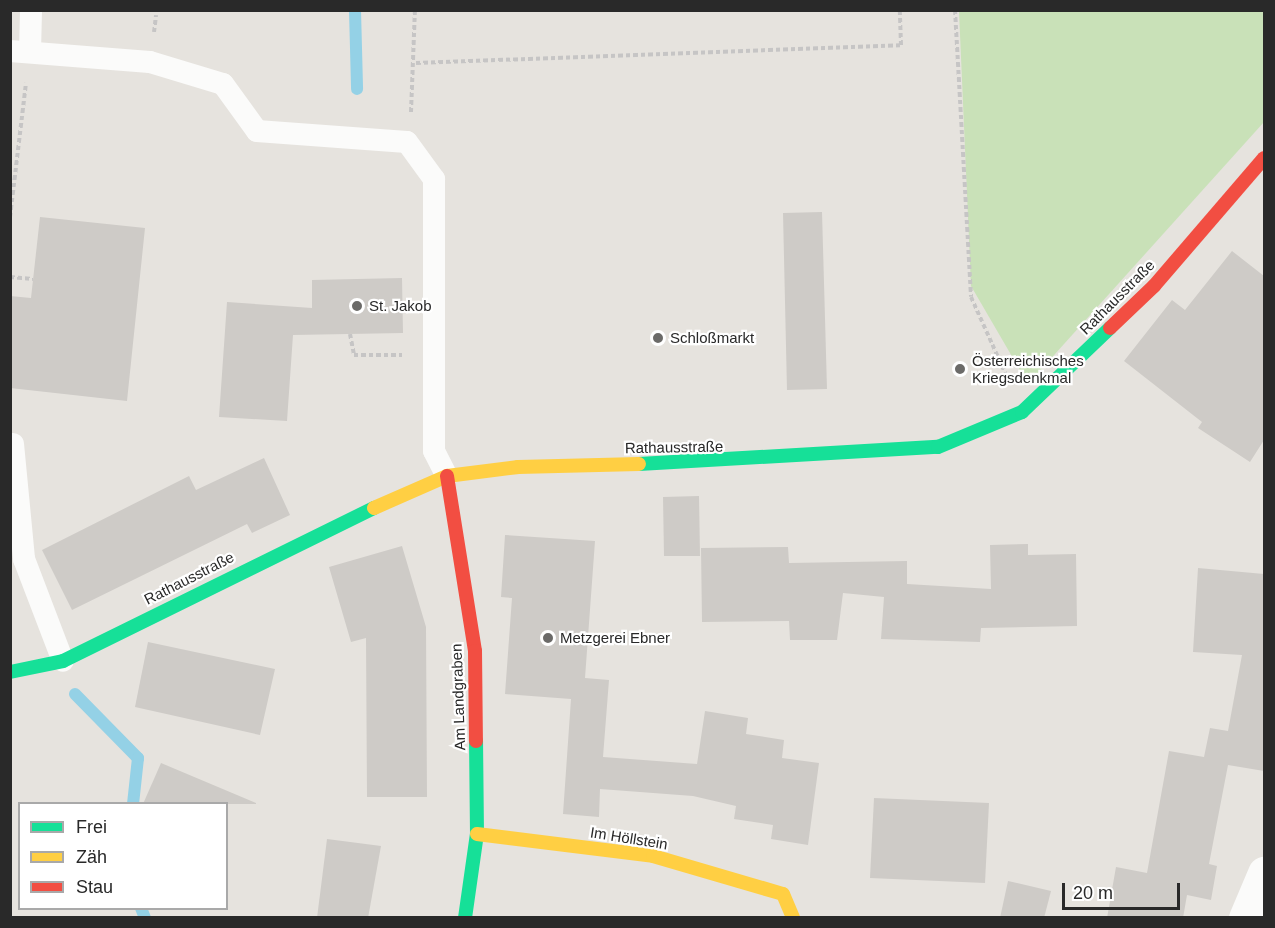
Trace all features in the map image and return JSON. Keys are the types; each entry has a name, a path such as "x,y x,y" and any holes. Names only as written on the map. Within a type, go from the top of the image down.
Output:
{"main road":[{"name":"Rathausstraße","path":"10,672 63,661 296,543 447,476 518,466 730,462 938,447 1022,412 1154,286 1264,158"},
{"name":"Am Landgraben","path":"447,476 475,651 477,834 465,918"},
{"name":"Im Höllstein","path":"477,834 653,856 783,894 793,918"}],"street":[{"path":"1245,918 1264,873"}],"lane":[{"path":"31,10 20,51 150,62 223,84 257,131 407,142 434,179 430,355 434,451 447,476"},
{"path":"13,444 24,559 63,661"}],"path":[{"path":"407,142 416,63 415,10"},
{"path":"416,63 901,45 900,10"},
{"path":"955,10 971,297 1022,412"},
{"path":"10,217 20,51"},
{"path":"10,277 33,279"},
{"path":"350,334 354,355 430,355"}],"green space":[{"path":"959,11 1264,11 1264,122 1028,384 971,286"}],"building":[{"path":"822,212 827,389 787,390 783,213"},
{"path":"40,217 145,228 127,401 10,388 10,296 31,298"},
{"path":"1232,251 1264,276 1264,440 1250,462 1198,428 1202,422 1124,361 1172,300 1185,310"},
{"path":"402,278 403,333 293,335 287,421 219,417 227,302 312,308 312,280"},
{"path":"264,458 290,515 252,533 247,524 72,610 42,550 189,476 196,490"},
{"path":"699,496 700,556 664,556 663,497"},
{"path":"505,535 595,541 585,678 609,680 603,757 697,764 705,711 748,718 746,734 784,740 782,758 819,763 808,845 771,839 773,825 734,819 736,806 693,796 600,789 599,817 563,814 571,699 505,694 512,598 501,597"},
{"path":"1028,544 1028,555 1076,554 1077,626 981,628 980,642 881,639 884,597 843,593 837,640 790,640 789,621 702,622 701,548 788,547 789,563 907,561 907,584 991,589 990,545"},
{"path":"402,546 426,627 427,797 367,797 366,638 351,642 329,567"},
{"path":"1198,568 1264,574 1264,771 1228,765 1209,864 1217,866 1211,900 1187,895 1183,918 1107,918 1116,867 1147,873 1169,751 1204,757 1210,728 1228,731 1242,655 1193,652"},
{"path":"148,642 275,669 260,735 135,707"},
{"path":"161,763 256,804 228,804 228,802 144,802"},
{"path":"874,798 989,803 985,883 870,878"},
{"path":"327,839 381,846 368,918 317,918"},
{"path":"1008,881 1051,891 1044,918 1000,918"}],"waterway":[{"path":"355,10 357,89"},
{"path":"75,694 138,758 133,802"},
{"path":"142,910 145,918"}],"traffic: fast":[{"path":"639,464 938,447 1022,412 1110,328"},
{"path":"10,672 63,661 374,508"},
{"path":"465,918 477,834 476,741"}],"traffic: slow":[{"path":"374,508 447,476 518,467 639,464"},
{"path":"477,834 653,856 783,894 793,918"}],"traffic: jam":[{"path":"1110,328 1154,286 1264,158"},
{"path":"447,476 475,651 476,741"}],"place":[{"name":"St. Jakob","path":"357,306"},
{"name":"Schloßmarkt","path":"658,338"},
{"name":"Österreichisches Kriegsdenkmal","path":"960,369"},
{"name":"Metzgerei Ebner","path":"548,638"}]}
